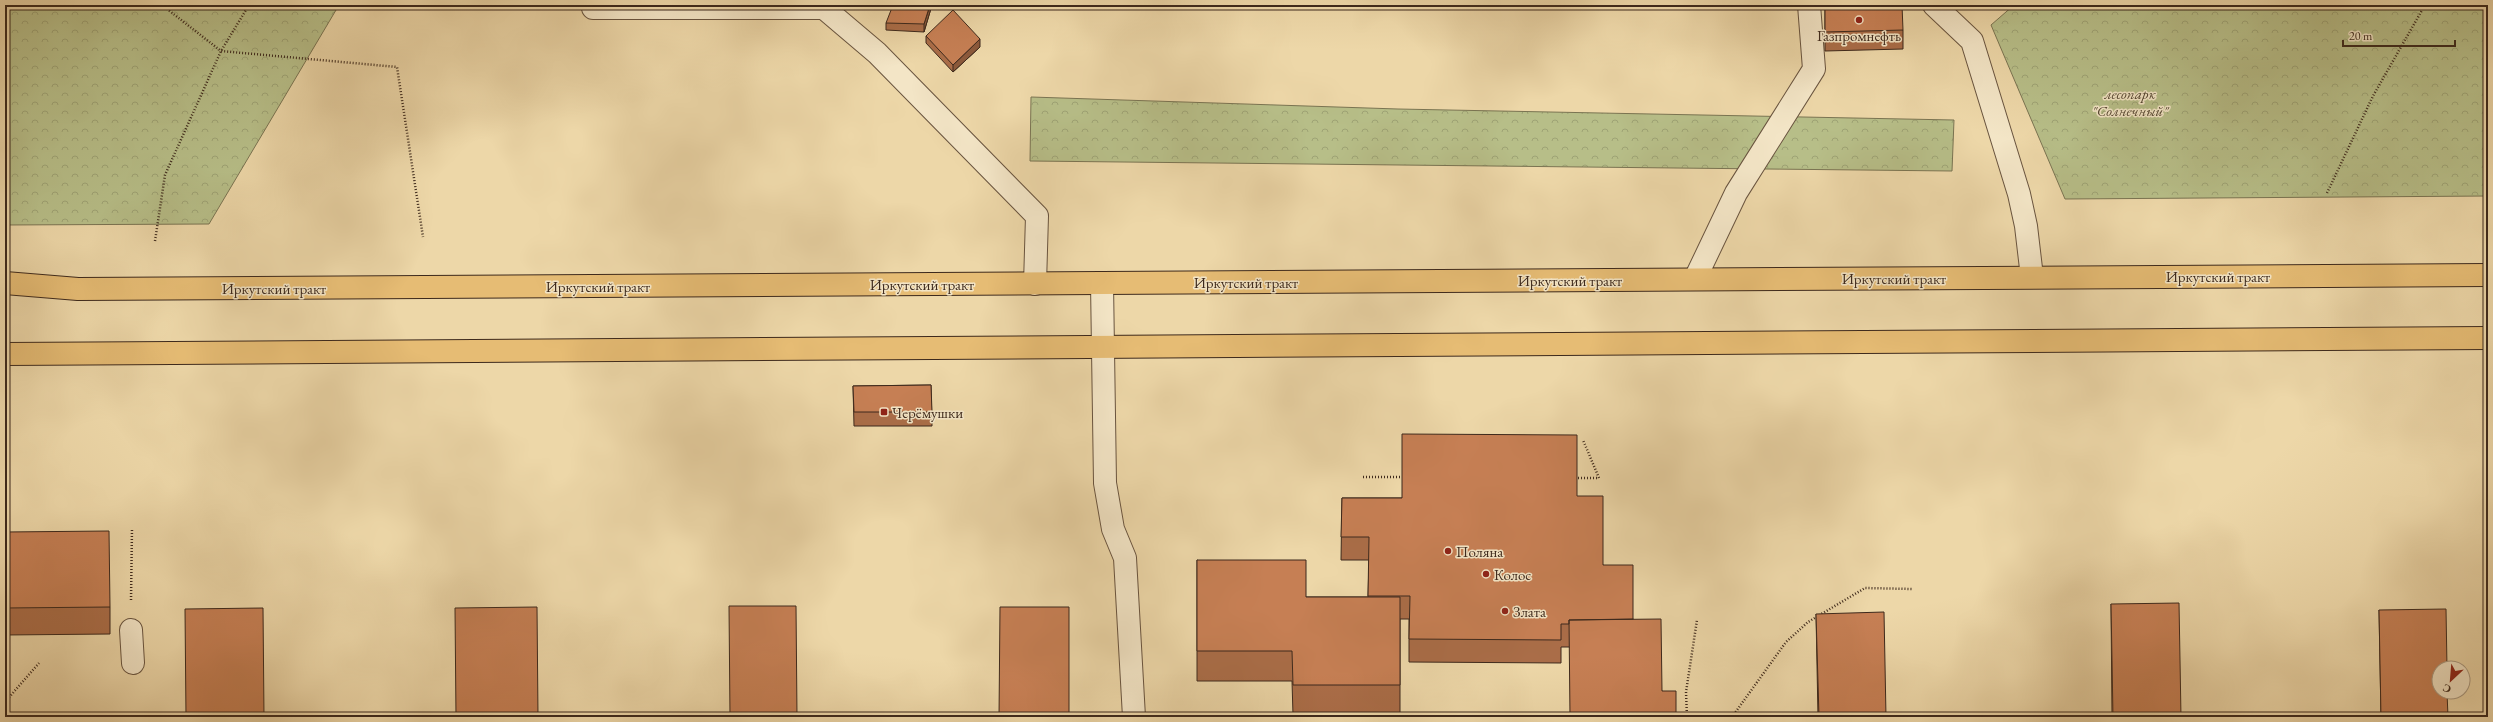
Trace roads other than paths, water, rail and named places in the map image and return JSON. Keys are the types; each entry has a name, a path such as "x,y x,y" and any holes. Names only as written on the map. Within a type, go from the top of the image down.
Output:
{"main road":[{"name":"Иркутский тракт","path":"5,283 78,289 2488,275"},
{"path":"5,354 2488,338"}],"lane":[{"path":"1695,280 1736,193 1814,69 1808,5"},
{"path":"1934,5 1972,40 2019,194 2026,226 2032,277"},
{"path":"593,8 824,8 877,53 1037,216 1035,284"},
{"path":"1102,283 1105,483 1114,529 1125,558 1134,717"},
{"path":"131,630 133,663"}],"place":[{"name":"Газпромнефть","path":"1859,20"},
{"name":"Черёмушки","path":"884,412"},
{"name":"Поляна","path":"1448,551"},
{"name":"Колос","path":"1486,574"},
{"name":"Злата","path":"1505,611"}],"park label":[{"name":"лесопарк \"Солнечный\"","path":"2130,102"}]}
